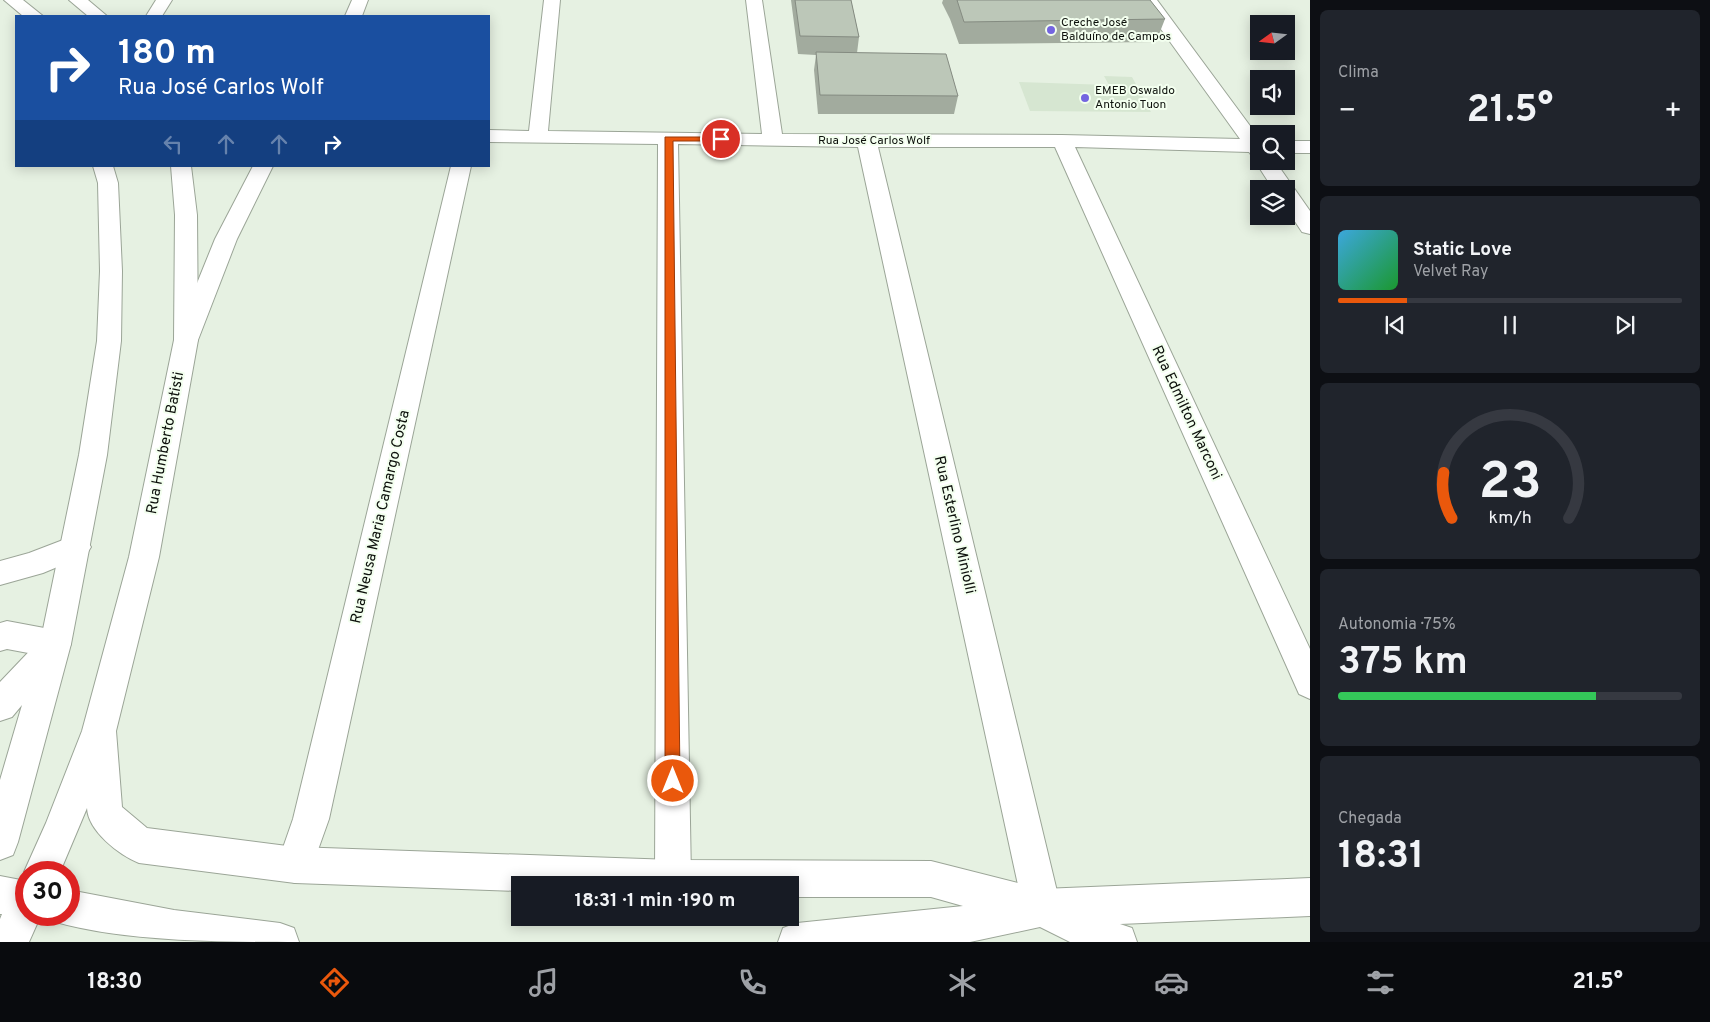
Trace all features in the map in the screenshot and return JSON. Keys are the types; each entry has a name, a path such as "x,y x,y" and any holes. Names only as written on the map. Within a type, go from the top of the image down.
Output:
{"street":[{"path":"12,0 33,15"},
{"path":"77,0 97,15"},
{"path":"155,15 164,0"},
{"path":"354,15 360,0"},
{"path":"538,136 552,0"},
{"path":"754,0 773,140"},
{"path":"1148,0 1250,140"},
{"name":"Rua José Carlos Wolf","path":"490,136 867,141 1062,141 1250,151"},
{"path":"668,138 673,876"},
{"name":"Rua Esterlino Miniolli","path":"867,141 1042,908"},
{"name":"Rua Edmilton Marconi","path":"1062,141 1310,684"},
{"path":"1295,147 1310,148"},
{"path":"0,842 55,644 93,455 109,341 111,271 108,183 103,167"},
{"path":"181,167 186,214 186,340"},
{"name":"Rua Humberto Batisti","path":"99,731 144,557 186,340 226,239 262,167"},
{"name":"Rua Neusa Maria Camargo Costa","path":"294,865 311,819 461,167"},
{"path":"1295,205 1310,227"},
{"path":"0,573 34,564 76,547"},
{"path":"0,638 8,635 55,644"},
{"path":"0,706 55,644"},
{"path":"99,731 105,815 139,845 294,865 615,876"},
{"path":"47,861 99,731"},
{"path":"799,879 931,880 1042,908 1100,937 1118,942"},
{"path":"0,895 15,898"},
{"path":"797,942 960,925 1042,908 1310,897"},
{"path":"80,911 120,920 220,936 280,942"},
{"path":"9,942 17,926"}],"shaded area":[{"name":"EMEB Oswaldo Antonio Tuon","path":"1104,76 1132,77 1151,112 1030,111 1019,82 1109,85"}],"building":[{"path":"795,0 851,0 859,37 800,36"},
{"path":"957,0 1150,0 1165,19 964,22"},
{"path":"816,52 946,54 958,96 820,95"}],"place":[{"name":"Creche José Balduíno de Campos","path":"1051,30"},
{"name":"EMEB Oswaldo Antonio Tuon","path":"1085,98"}],"route":[{"path":"673,781 668,138 721,139"}]}
